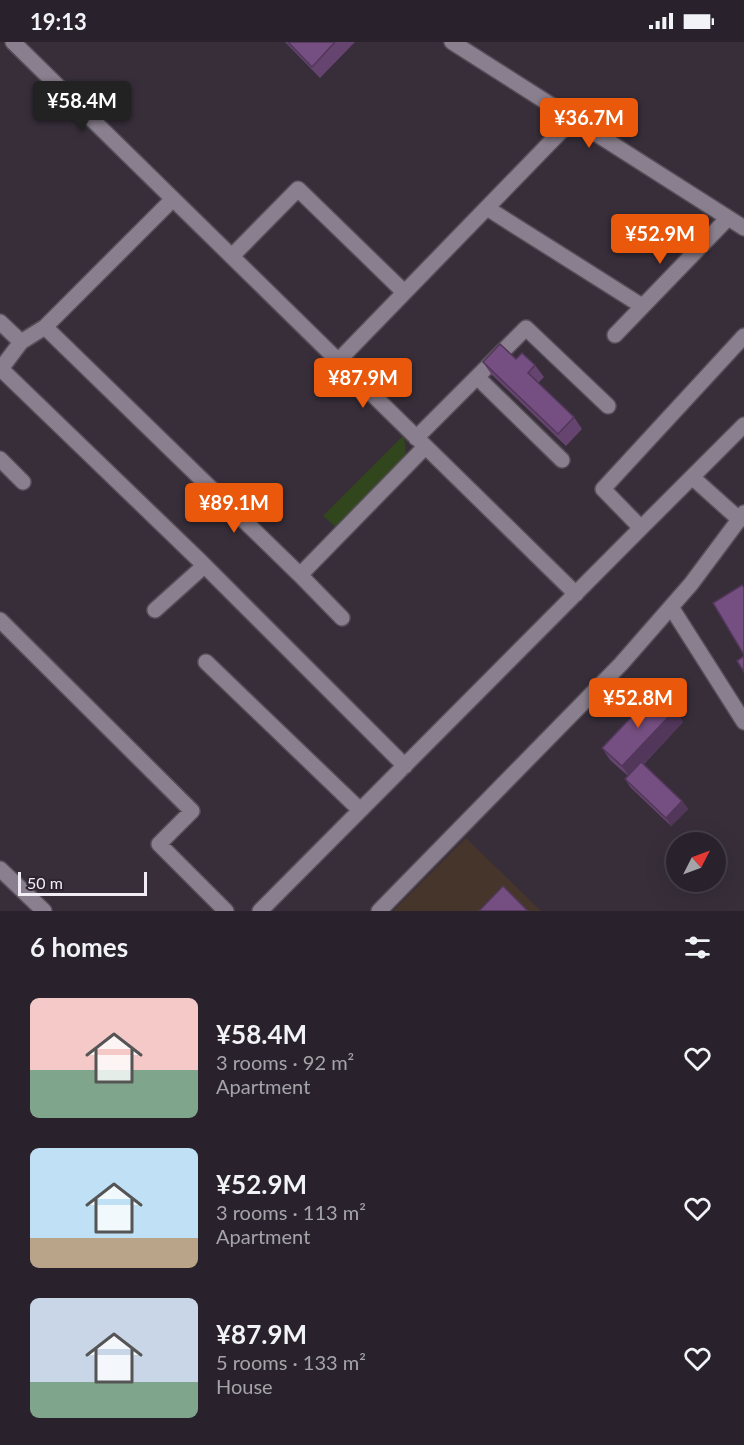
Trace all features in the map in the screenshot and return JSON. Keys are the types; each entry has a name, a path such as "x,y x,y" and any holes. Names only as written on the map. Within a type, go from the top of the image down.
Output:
{"street":[{"path":"13,42 576,594"},
{"path":"452,42 744,228"},
{"path":"338,361 573,119"},
{"path":"232,256 298,189 404,292"},
{"path":"173,199 45,327 21,342 1,369 405,765"},
{"path":"487,208 642,306"},
{"path":"615,335 728,218"},
{"path":"0,322 21,342"},
{"path":"45,327 300,574 342,618"},
{"path":"300,574 477,377 526,328 608,406"},
{"path":"640,528 603,489 744,336"},
{"path":"477,377 562,460"},
{"path":"260,911 744,425"},
{"path":"0,459 23,482"},
{"path":"379,911 621,664 671,607 742,517 692,477"},
{"path":"154,610 204,566"},
{"path":"671,607 744,722"},
{"path":"0,620 192,811 159,844 226,911"},
{"path":"206,662 360,810"},
{"path":"0,869 44,911"}],"shaded area":[{"path":"466,838 541,911 393,911"}],"green space":[{"path":"404,435 406,456 337,528 323,516"}],"building":[{"path":"288,42 335,42 312,67"},
{"path":"500,344 516,359 522,353 535,365 528,373 574,417 558,434 483,362"},
{"path":"742,585 744,588 744,655 713,603"},
{"path":"744,656 744,672 737,661"},
{"path":"655,692 675,710 622,766 602,748"},
{"path":"641,762 682,801 666,818 625,779"},
{"path":"503,886 528,911 479,911"}]}
